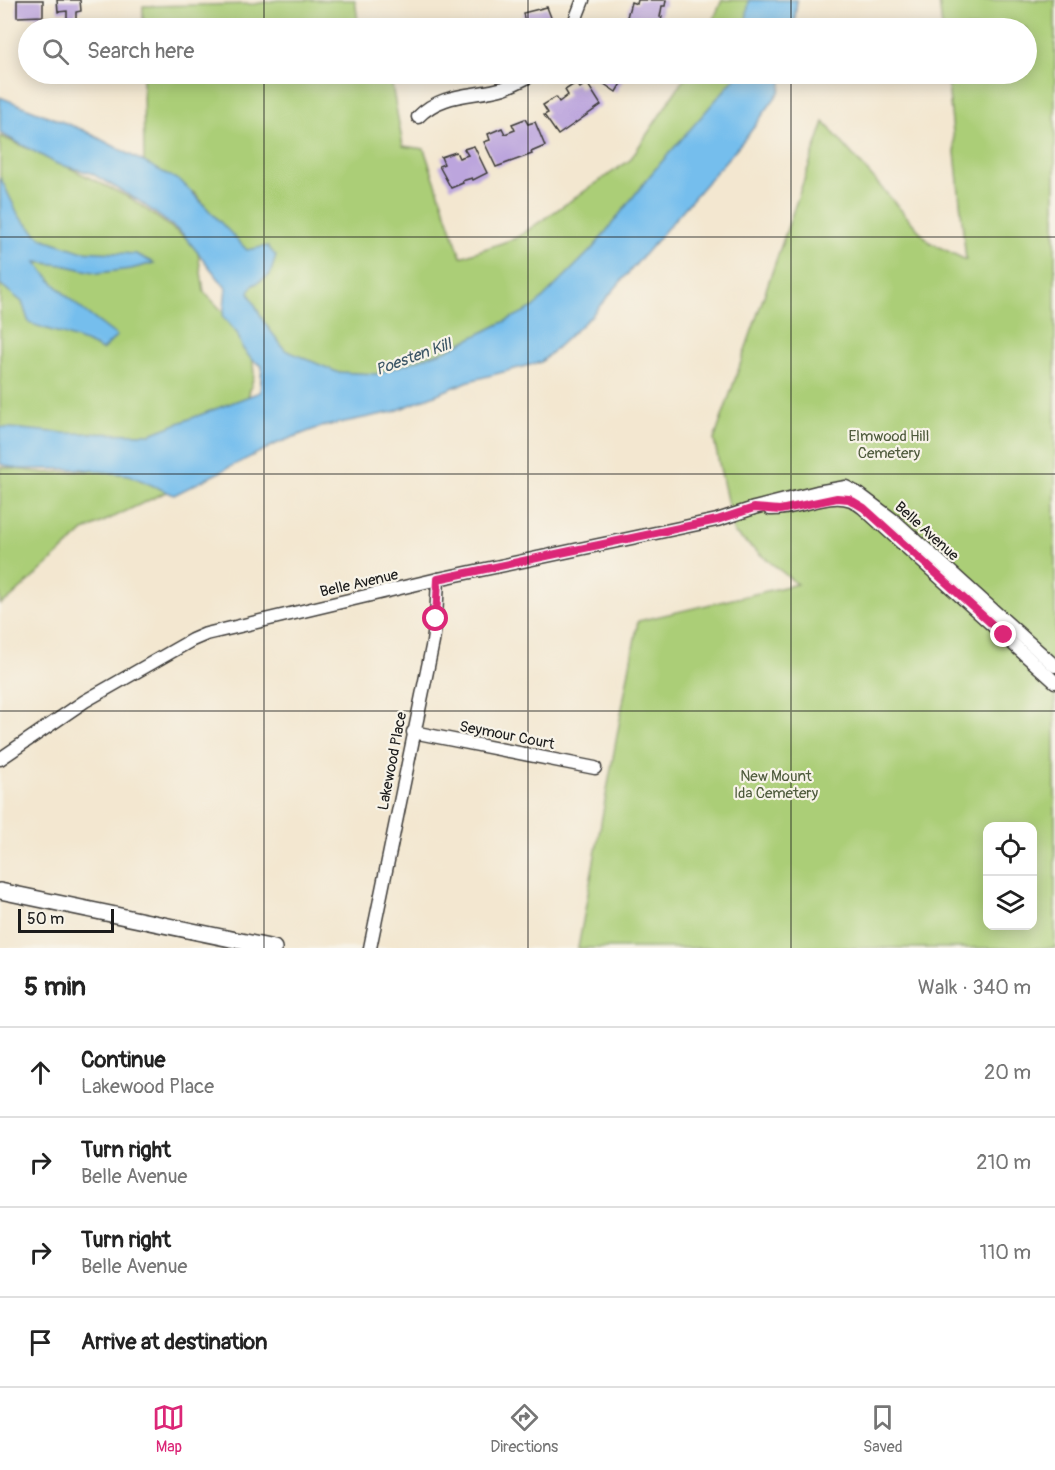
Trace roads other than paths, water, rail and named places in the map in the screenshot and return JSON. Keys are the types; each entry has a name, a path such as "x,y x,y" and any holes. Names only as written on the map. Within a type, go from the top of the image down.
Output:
{"street":[{"path":"576,18 583,0"},
{"path":"418,117 427,107 439,100 504,88 514,84"},
{"name":"Belle Avenue","path":"0,759 85,701 206,634 438,579 717,520 754,508 846,487 896,522 1055,666"},
{"name":"Belle Avenue","path":"754,508 780,510 824,500 849,499 864,508 1055,681"},
{"name":"Lakewood Place","path":"370,948 433,642 438,579"},
{"name":"Seymour Court","path":"414,732 596,768"},
{"path":"0,891 274,948"}],"water":[{"path":"749,0 797,0 795,18 746,18"},
{"path":"730,84 782,84 780,91 748,135 591,316 541,362 469,381 393,412 320,427 278,443 174,495 129,475 81,469 18,469 0,464 0,427 63,433 150,434 260,392 262,366 252,360 243,349 237,333 223,317 226,288 183,234 139,201 91,173 57,164 0,133 0,97 83,130 182,182 247,250 267,246 276,256 270,275 252,286 249,293 264,322 285,350 337,372 377,374 447,350 534,307 593,248 651,174"},
{"path":"0,177 19,216 41,238 80,251 136,254 154,263 131,269 98,273 36,262 63,293 117,336 102,350 75,338 29,323 22,302 0,284"}],"water label":[{"name":"Poesten Kill","path":"413,356"}],"park label":[{"name":"Elmwood Hill Cemetery","path":"889,444"},
{"name":"New Mount Ida Cemetery","path":"776,784"}]}
